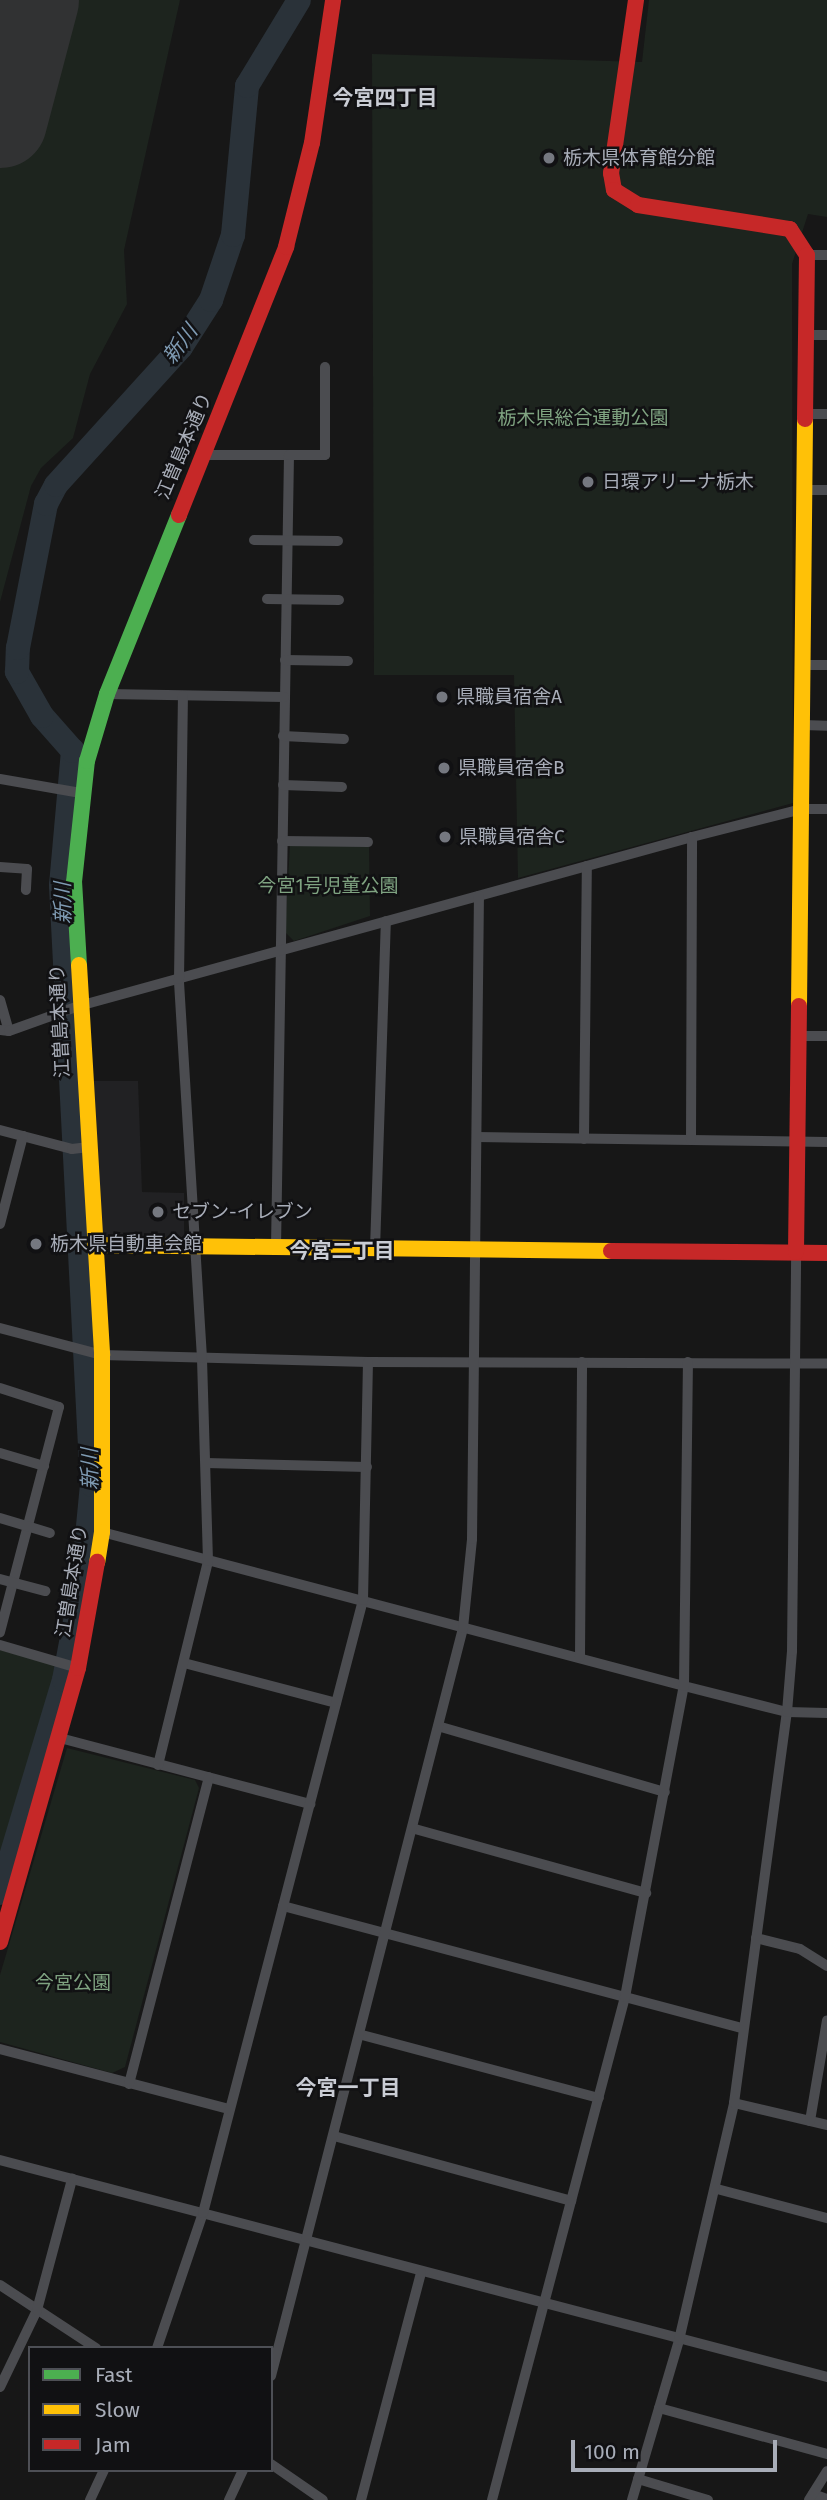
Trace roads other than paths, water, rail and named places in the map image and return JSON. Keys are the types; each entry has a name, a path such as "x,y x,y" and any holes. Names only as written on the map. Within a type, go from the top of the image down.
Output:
{"street":[{"name":"江曽島本通り","path":"0,1942 78,1668 102,1532 102,1355 79,1006 74,882 81,793 107,694 286,247 312,142 333,0"},
{"path":"632,2500 679,2340 717,2189 734,2103 787,1712 796,1362 807,255 790,229 778,224 638,205 614,190 611,173 636,0"},
{"path":"807,255 827,255"},
{"path":"805,335 827,335"},
{"path":"203,455 325,455 325,367"},
{"path":"804,414 827,414"},
{"path":"276,1247 289,455"},
{"path":"803,490 827,490"},
{"path":"254,540 338,541"},
{"path":"267,599 339,600"},
{"path":"285,660 348,661"},
{"path":"803,665 827,665"},
{"path":"107,694 284,697"},
{"path":"158,1765 208,1561 202,1358 193,1246 179,979 183,696"},
{"path":"803,725 827,726"},
{"path":"284,736 344,739"},
{"path":"0,779 81,793"},
{"path":"283,785 342,786"},
{"path":"0,1000 5,1030 79,1006 280,953 692,837 802,810 827,810"},
{"path":"691,1140 692,837"},
{"path":"282,841 368,842"},
{"path":"584,1139 587,866"},
{"path":"0,867 27,869 26,890"},
{"path":"273,2368 388,1935 441,1727 463,1628 472,1539 479,896"},
{"path":"375,1249 386,921"},
{"path":"798,1036 827,1036"},
{"path":"0,1130 72,1149 89,1147"},
{"path":"0,1224 23,1136"},
{"path":"477,1137 827,1142"},
{"path":"95,1245 827,1252"},
{"path":"0,1328 102,1355 368,1362 827,1364"},
{"path":"158,2346 203,2213 363,1600 368,1362"},
{"path":"580,1657 582,1362"},
{"path":"492,2500 625,1997 684,1686 688,1362"},
{"path":"0,1388 59,1407 0,1632"},
{"path":"0,1453 44,1466"},
{"path":"206,1463 367,1467"},
{"path":"0,1518 50,1533"},
{"path":"102,1532 787,1712 827,1713"},
{"path":"0,1579 45,1591"},
{"path":"0,1645 78,1668"},
{"path":"184,1663 336,1703"},
{"path":"441,1727 665,1792"},
{"path":"60,1738 310,1804"},
{"path":"129,2084 209,1777"},
{"path":"415,1829 646,1893"},
{"path":"283,1906 743,2028"},
{"path":"756,1938 800,1949 827,1966"},
{"path":"810,2121 827,2020"},
{"path":"362,2035 599,2098"},
{"path":"0,2049 229,2109"},
{"path":"734,2103 827,2125"},
{"path":"334,2136 571,2200"},
{"path":"0,2160 421,2273 827,2377"},
{"path":"0,2387 37,2310 72,2179"},
{"path":"717,2189 827,2218"},
{"path":"361,2500 421,2273"},
{"path":"0,2285 93,2346"},
{"path":"659,2408 827,2454"},
{"path":"273,2465 323,2500"},
{"path":"827,2471 811,2497 827,2499"},
{"path":"90,2500 103,2472"},
{"path":"229,2500 242,2472"},
{"path":"638,2479 708,2500"}],"waterway":[{"name":"新川","path":"0,1893 64,1680 83,1578 92,1485 61,885 73,751 42,716 17,672 18,648 46,504 56,485 181,347 211,300 233,235 247,86 299,0"}],"place":[{"name":"栃木県体育館分館","path":"549,158"},
{"name":"日環アリーナ栃木","path":"588,482"},
{"name":"県職員宿舎A","path":"442,697"},
{"name":"県職員宿舎B","path":"444,768"},
{"name":"県職員宿舎C","path":"445,837"},
{"name":"セブン-イレブン","path":"158,1212"},
{"name":"栃木県自動車会館","path":"36,1244"}],"district":[{"name":"今宮四丁目","path":"385,98"},
{"name":"今宮二丁目","path":"342,1251"},
{"name":"今宮一丁目","path":"348,2088"}],"park label":[{"name":"栃木県総合運動公園","path":"583,418"},
{"name":"今宮1号児童公園","path":"328,886"},
{"name":"今宮公園","path":"73,1983"}]}
